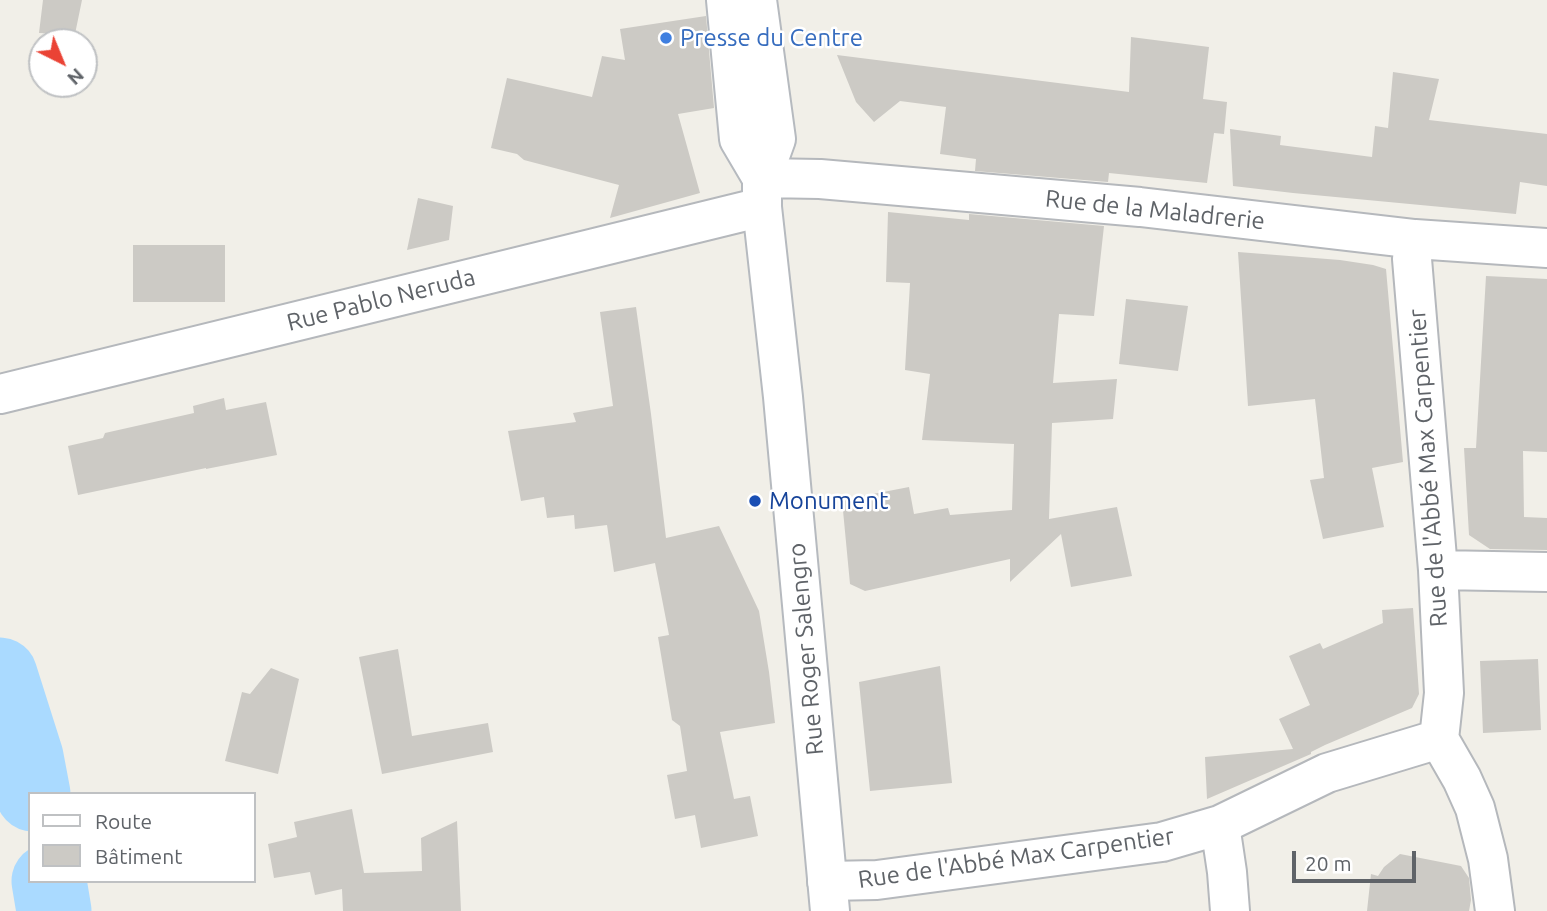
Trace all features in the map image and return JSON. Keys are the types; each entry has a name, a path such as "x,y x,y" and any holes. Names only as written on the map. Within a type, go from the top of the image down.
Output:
{"street":[{"name":"Rue Roger Salengro","path":"726,0 739,139 762,193 829,896"},
{"name":"Rue Roger Salengro","path":"757,0 776,139 762,193"},
{"name":"Rue de la Maladrerie","path":"762,193 820,179 1140,207 1415,239 1547,248"},
{"name":"Rue Pablo Neruda","path":"0,394 649,234 762,193"},
{"name":"Rue de l'Abbé Max Carpentier","path":"829,896 877,880 1162,842 1220,825 1326,773 1439,739 1444,693 1438,570 1412,259 1415,239"},
{"path":"1438,570 1547,572"},
{"path":"1439,739 1475,808 1488,859 1495,911"},
{"path":"1220,825 1230,911"}],"building":[{"path":"43,0 82,0 76,28 40,28"},
{"path":"706,16 714,108 678,114 700,193 610,218 619,185 524,160 517,154 491,148 507,78 592,97 602,56 625,60 620,29"},
{"path":"1131,37 1209,47 1203,99 1227,102 1224,134 1214,133 1207,183 1109,173 1108,182 975,171 976,159 940,154 946,107 900,101 874,122 856,102 837,55 1129,92"},
{"path":"1393,72 1439,79 1429,120 1547,134 1547,186 1520,182 1516,214 1233,186 1230,129 1281,136 1280,145 1372,157 1375,126 1388,128"},
{"path":"418,198 453,206 449,240 407,250"},
{"path":"888,212 969,220 969,214 1104,226 1094,316 1059,314 1053,383 1117,379 1113,419 1052,423 1049,519 1117,507 1132,576 1071,587 1061,534 1010,582 1010,559 865,591 850,584 842,500 909,487 914,514 948,508 950,515 1012,510 1014,444 922,440 930,374 905,370 910,283 886,282"},
{"path":"133,245 225,245 225,302 133,302"},
{"path":"1238,252 1340,260 1386,269 1403,462 1372,468 1384,527 1323,539 1310,480 1324,478 1315,399 1248,406"},
{"path":"1486,276 1547,279 1547,452 1523,451 1524,517 1547,518 1547,550 1490,549 1469,535 1464,448 1476,448"},
{"path":"1126,299 1188,306 1178,371 1119,364"},
{"path":"636,307 666,538 719,526 759,611 769,672 775,723 720,732 734,799 750,796 758,836 701,848 695,815 675,819 667,775 687,771 680,726 672,720 658,637 669,635 655,563 614,572 607,525 575,529 574,515 547,518 544,497 521,501 508,431 576,422 573,413 613,406 600,312"},
{"path":"224,398 226,410 266,402 277,455 78,495 68,446 103,438 105,433 194,413 193,406"},
{"path":"1413,608 1419,694 1412,708 1207,799 1205,757 1293,749 1279,719 1310,705 1289,656 1320,643 1323,649 1383,623 1382,610"},
{"path":"398,649 412,736 488,723 493,752 382,774 359,657"},
{"path":"1538,659 1541,730 1483,733 1480,661"},
{"path":"940,666 952,783 870,791 859,682"},
{"path":"271,668 299,679 278,774 225,761 242,692 250,694"},
{"path":"352,809 364,873 422,871 421,838 457,821 461,911 343,911 342,889 315,895 310,872 274,878 268,844 297,837 294,822"},
{"path":"1400,854 1461,866 1469,878 1469,911 1367,911 1371,874 1378,876 1384,867"}],"waterway":[{"path":"0,675 26,757 33,792"},
{"path":"49,883 54,911"}],"place":[{"name":"Presse du Centre","path":"666,38"},
{"name":"Monument","path":"755,501"}]}
